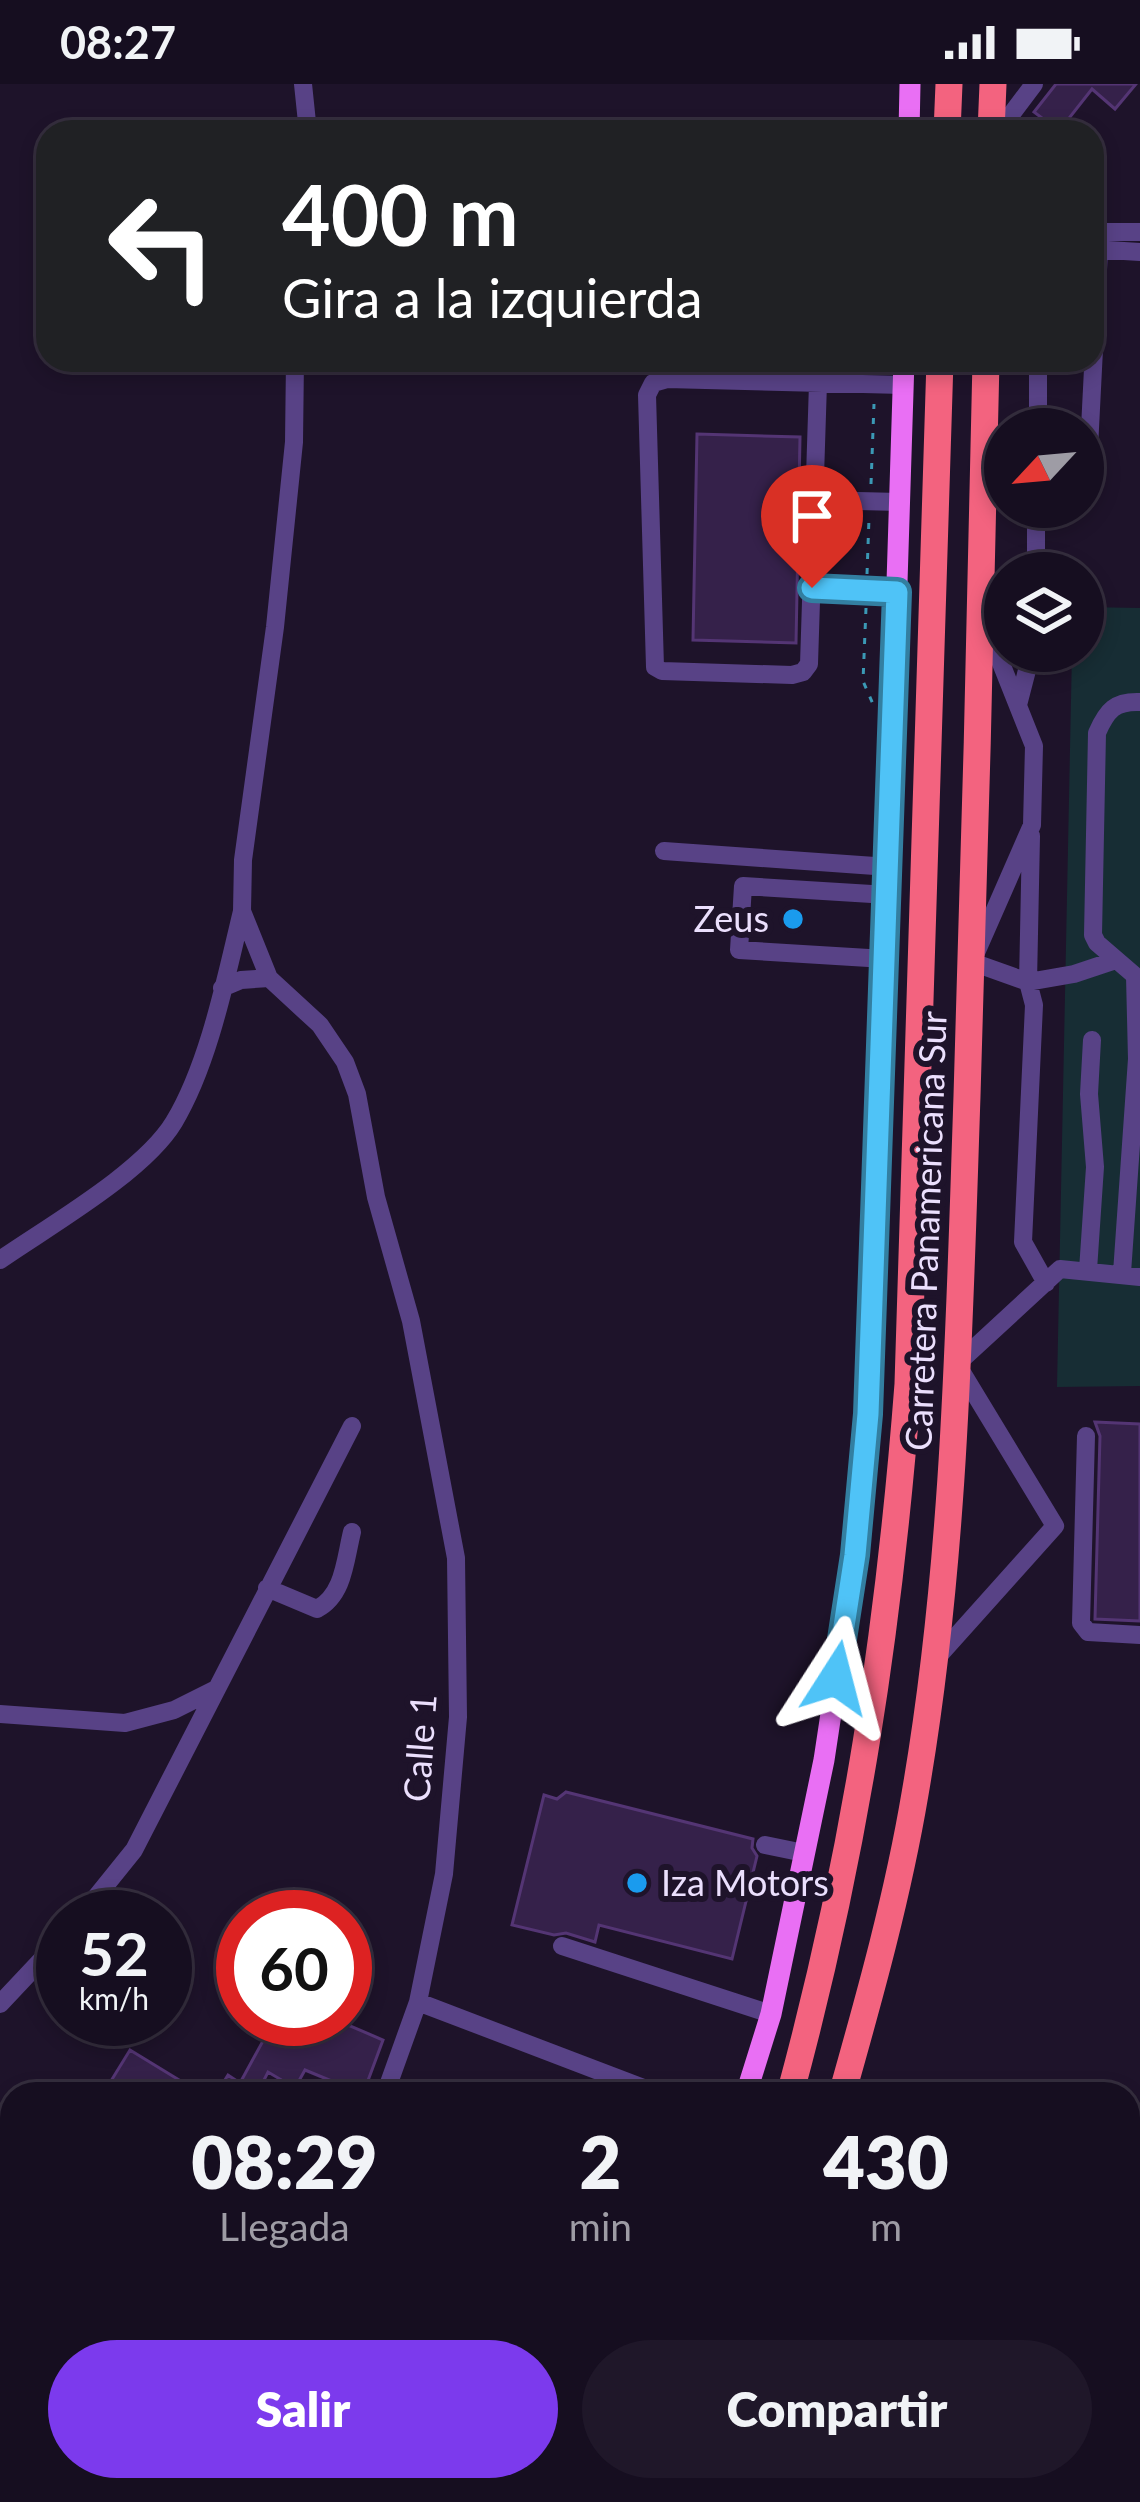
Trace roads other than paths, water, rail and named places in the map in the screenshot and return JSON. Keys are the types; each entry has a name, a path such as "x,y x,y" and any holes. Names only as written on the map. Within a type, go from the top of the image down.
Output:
{"highway":[{"path":"948,120 949,84"},
{"path":"993,84 994,120"},
{"name":"Carretera Panamericana Sur","path":"793,2082 858,1808 882,1653 902,1468 940,372"},
{"name":"Carretera Panamericana Sur","path":"984,622 986,372"},
{"name":"Carretera Panamericana Sur","path":"845,2082 915,1796 934,1661 952,1486 972,962 992,672"}],"main road":[{"path":"909,120 910,84"},
{"path":"750,2082 771,2014 824,1760 860,1508 868,1414 888,895 904,372"}],"street":[{"path":"303,84 307,120"},
{"path":"1005,120 1034,84"},
{"path":"1104,241 1140,232"},
{"path":"1104,246 1140,252"},
{"path":"0,1260 136,1163 173,1124 199,1064 242,911 243,860 292,465 295,372"},
{"path":"1038,408 1039,372"},
{"path":"1090,408 1091,372"},
{"path":"818,383 809,664 792,676 662,671 656,667 647,395 653,383 667,379 903,385"},
{"path":"815,500 900,502"},
{"path":"812,588 897,592"},
{"path":"1003,672 1034,746 1028,982 1034,1026 1024,1242 1046,1283"},
{"path":"1018,705 1027,672"},
{"path":"1054,1526 958,1365 1060,1269 1131,1275 1138,978 1093,934 1097,733 1106,713 1121,701 1140,702"},
{"path":"1032,825 972,962 1028,982 1074,974 1116,959"},
{"path":"664,850 889,867"},
{"path":"885,959 740,950 743,886 888,895"},
{"path":"222,988 269,977 242,911"},
{"name":"Calle 1","path":"269,977 320,1025 351,1078 376,1197 411,1321 456,1558 458,1717 444,1874 418,2002 389,2082"},
{"path":"1088,1270 1096,1167 1089,1094 1091,1040"},
{"path":"1094,1216 1134,1220"},
{"path":"102,1890 134,1850 352,1426"},
{"path":"1086,1436 1081,1623 1097,1634 1140,1635"},
{"path":"1054,1526 1084,1528"},
{"path":"934,1661 1054,1526"},
{"path":"267,1588 317,1609 326,1605 335,1597 352,1532"},
{"path":"0,1714 125,1723 173,1710 214,1690"},
{"path":"764,1845 804,1853"},
{"path":"562,1946 771,2014"},
{"path":"0,2004 36,1966"},
{"path":"418,2002 627,2082"}],"place":[{"name":"Zeus","path":"793,919"},
{"name":"Iza Motors","path":"637,1883"}]}
